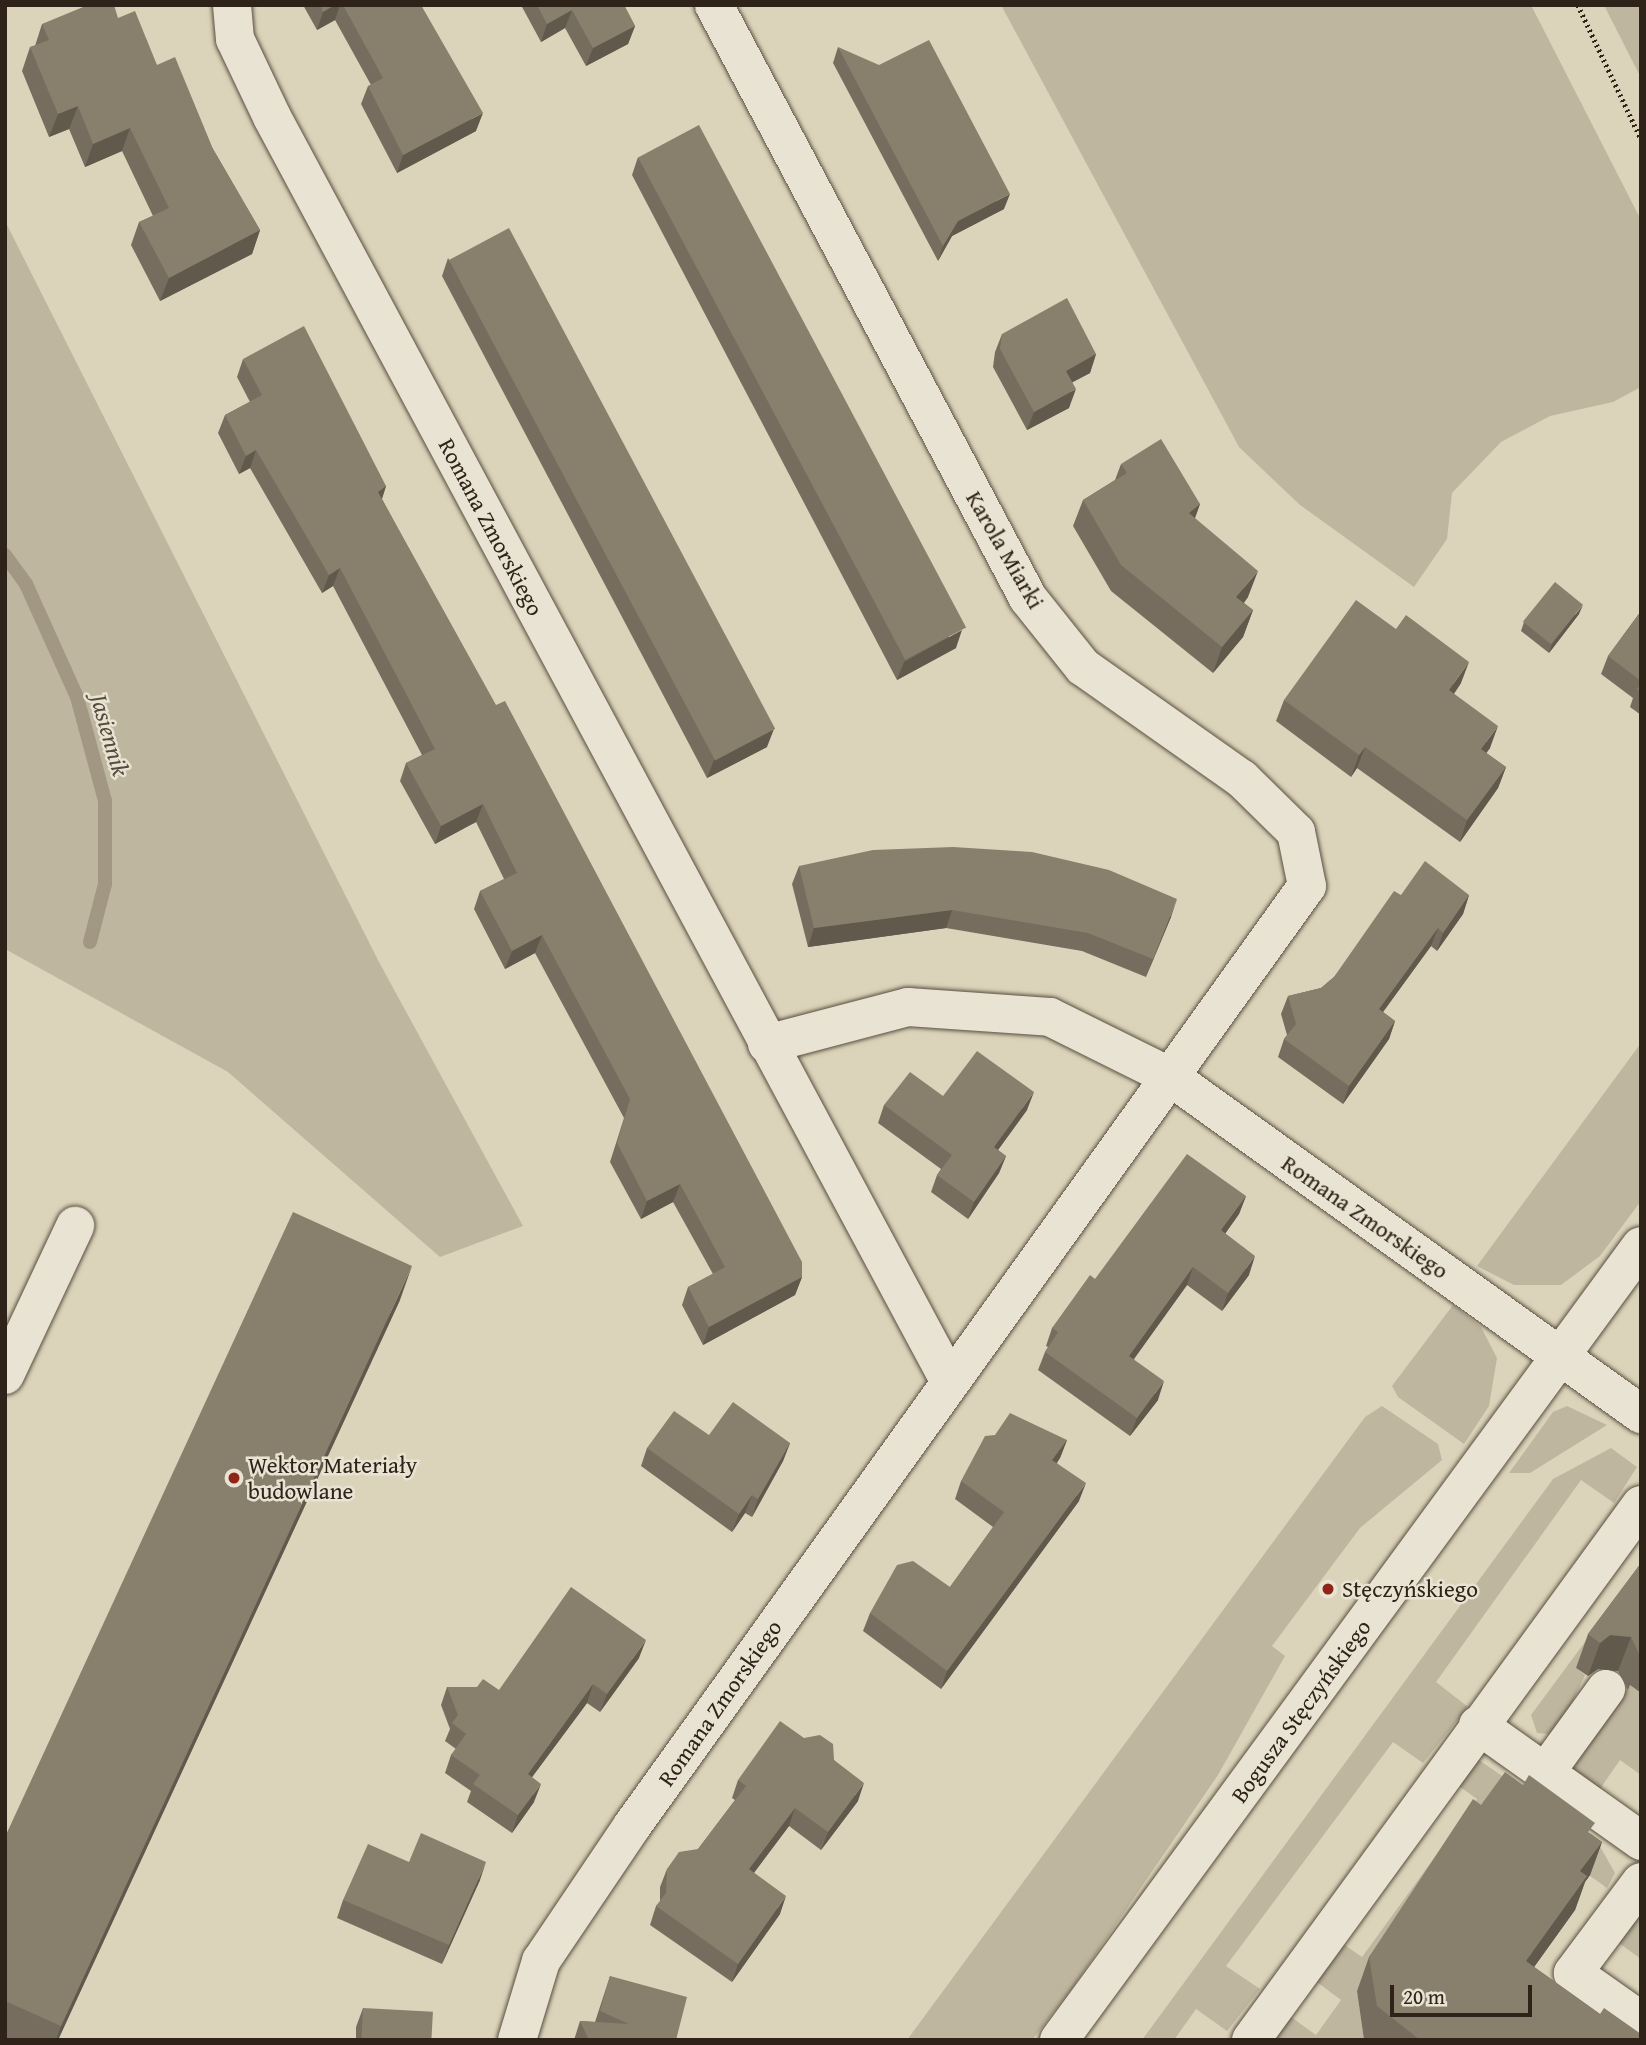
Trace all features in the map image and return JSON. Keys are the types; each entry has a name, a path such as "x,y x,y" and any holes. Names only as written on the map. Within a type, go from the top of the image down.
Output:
{"street":[{"name":"Romana Zmorskiego","path":"232,5 235,40 272,117 949,1380"},
{"name":"Karola Miarki","path":"714,5 1028,598 1083,667 1242,779 1296,832 1307,886 1169,1076"},
{"name":"Romana Zmorskiego","path":"767,1044 908,1007 1050,1017 1169,1076 1641,1414"},
{"name":"Romana Zmorskiego","path":"517,2040 541,1961 949,1380 1169,1076"},
{"path":"5,1375 75,1226"},
{"name":"Bogusza Stęczyńskiego","path":"1059,2040 1641,1246"},
{"path":"1251,2040 1478,1725 1641,1505"},
{"path":"1545,1773 1606,1689"},
{"path":"1478,1725 1641,1841"},
{"path":"1641,1882 1573,1973 1641,2021"}],"path":[{"path":"1578,5 1641,139"}],"shaded area":[{"path":"1001,5 1531,5 1641,220 1641,387 1613,402 1550,416 1501,442 1452,493 1447,539 1414,587 1300,505 1239,447"},
{"path":"1604,5 1641,5 1641,78 1608,13"},
{"path":"5,221 379,962 523,1226 440,1257 228,1072 5,949"},
{"path":"1641,1043 1641,1201 1600,1256 1561,1285 1514,1285 1477,1266"},
{"path":"1453,1305 1481,1327 1497,1358 1489,1406 1464,1444 1398,1397 1392,1386"},
{"path":"1382,1406 1438,1444 1442,1460 1360,1528 1272,1646 1285,1656 1218,1775 1073,1987 1032,2040 907,2040 1365,1417"},
{"path":"1567,1406 1607,1425 1530,1473 1509,1473 1553,1412"},
{"path":"1611,1448 1637,1467 1614,1503 1581,1480 1436,1682 1468,1707 1423,1763 1393,1742 1226,1966 1260,1989 1227,2031 1196,2009 1174,2040 1142,2040 1553,1479"},
{"path":"1641,1566 1576,1668 1585,1675 1566,1716 1549,1734 1537,1733 1531,1715"},
{"path":"1630,1685 1641,1693 1641,1775 1620,1760 1595,1796 1574,1769 1578,1756"},
{"path":"1476,1758 1597,1841 1615,1873 1607,1888 1576,1866 1357,1990 1364,2040 1267,2040 1284,2012 1316,2035 1341,2000 1310,1977 1336,1939 1362,1957 1477,1799 1452,1781"},
{"path":"1641,1913 1641,1959 1619,1943"}],"building":[{"path":"88,5 114,5 118,18 135,11 157,65 175,57 213,149 260,230 169,278 139,222 169,208 130,128 93,144 78,106 58,114 30,47 49,40 42,24"},
{"path":"320,5 335,5 323,12"},
{"path":"343,5 421,5 483,113 403,155 368,86 383,78"},
{"path":"537,5 624,5 635,26 593,48 572,10 547,24"},
{"path":"929,40 1010,194 958,221 943,246 838,47 879,65"},
{"path":"699,125 966,627 905,660 638,157"},
{"path":"509,228 775,729 715,761 449,260"},
{"path":"1067,298 1096,354 1066,371 1076,389 1034,412 1000,349 1002,334"},
{"path":"304,326 386,486 378,492 496,705 505,701 802,1262 802,1277 709,1327 688,1287 725,1267 680,1184 647,1201 617,1143 630,1099 542,935 512,951 480,891 517,873 483,804 441,826 406,763 435,749 340,568 329,575 256,450 246,456 225,415 262,395 243,359"},
{"path":"1161,439 1200,504 1189,513 1258,571 1236,597 1253,610 1222,647 1121,565 1083,500 1127,473 1121,464"},
{"path":"1555,582 1583,605 1551,644 1523,622"},
{"path":"1356,600 1396,629 1406,615 1469,662 1449,690 1498,726 1481,749 1506,767 1467,820 1365,747 1359,755 1284,700"},
{"path":"1641,611 1641,681 1608,656"},
{"path":"953,847 1032,852 1109,870 1177,899 1153,959 1088,933 952,910 814,928 799,866 873,850"},
{"path":"1425,861 1469,895 1443,933 1438,928 1379,1009 1395,1021 1349,1086 1284,1039 1296,1024 1288,996 1321,988 1334,977 1394,891 1401,895"},
{"path":"977,1051 1034,1092 994,1147 1006,1156 974,1202 937,1175 952,1155 884,1105 910,1072 943,1096"},
{"path":"1187,1154 1246,1196 1221,1230 1255,1256 1228,1293 1193,1267 1129,1356 1164,1381 1137,1418 1045,1352 1058,1332 1052,1328 1090,1275 1095,1279"},
{"path":"293,1212 412,1266 61,2026 5,2001 5,1837"},
{"path":"733,1402 790,1443 758,1499 752,1495 739,1514 647,1448 674,1411 709,1435"},
{"path":"1010,1413 1067,1440 1052,1460 1086,1483 947,1671 870,1613 897,1565 913,1561 950,1587 1004,1512 961,1481 985,1436 995,1435"},
{"path":"1641,1563 1640,1656 1631,1637 1610,1635 1600,1643 1588,1634"},
{"path":"571,1587 646,1640 607,1694 593,1684 528,1774 541,1784 518,1815 473,1784 480,1775 451,1755 466,1734 452,1723 458,1715 447,1687 477,1687 483,1679 499,1690"},
{"path":"780,1721 804,1738 820,1735 833,1744 834,1760 864,1783 828,1832 795,1808 749,1869 786,1896 738,1964 656,1906 666,1893 667,1869 679,1852 698,1849 746,1786 738,1780"},
{"path":"1505,1772 1523,1785 1529,1775 1595,1823 1588,1832 1602,1842 1580,1871 1587,1876 1526,1961 1600,2014 1604,2008 1641,2034 1641,2040 1420,2040 1377,2006 1369,1957 1473,1799 1481,1805"},
{"path":"421,1833 486,1862 449,1945 343,1900 368,1844 409,1862"},
{"path":"610,1976 687,1997 676,2040 589,2040 580,2021 629,2024 600,2011"},
{"path":"363,2008 433,2012 431,2040 361,2040"}],"waterway":[{"name":"Jasiennik","path":"5,555 26,584 77,697 105,801 105,884 90,942"}],"place":[{"name":"Wektor Materiały budowlane","path":"234,1478"},
{"name":"Stęczyńskiego","path":"1328,1589"}]}
